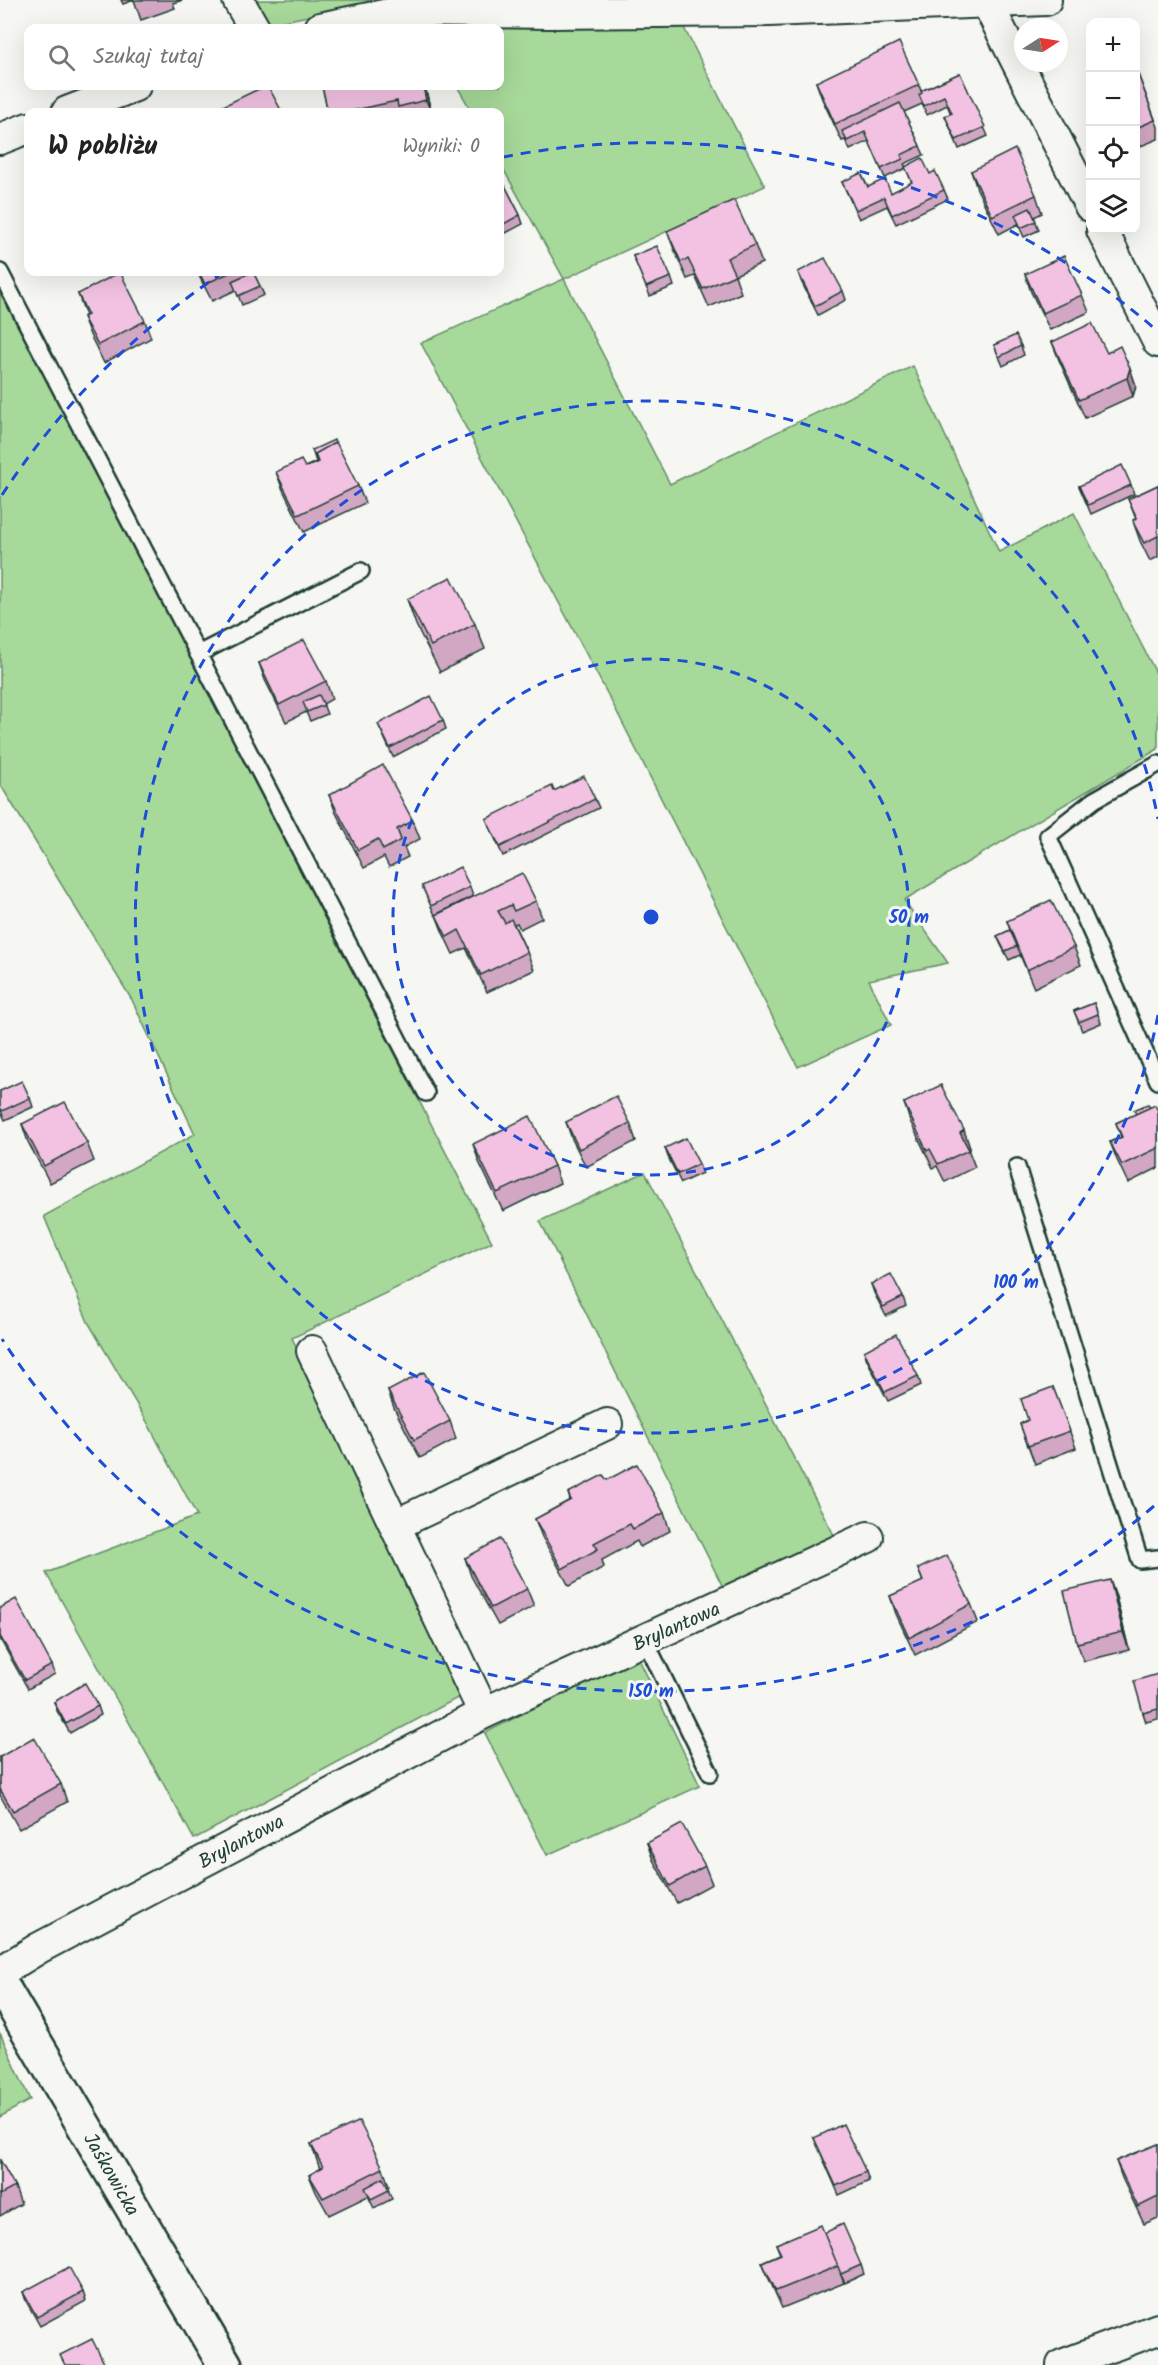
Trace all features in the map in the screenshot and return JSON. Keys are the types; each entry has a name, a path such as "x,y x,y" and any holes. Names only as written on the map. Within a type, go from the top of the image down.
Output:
{"street":[{"path":"238,0 252,24"},
{"path":"340,24 404,11 548,13 769,11 1046,0"},
{"path":"987,3 1086,198"},
{"path":"77,108 125,90"},
{"path":"0,139 24,130"},
{"path":"1104,234 1158,342"},
{"path":"312,1351 484,1713"},
{"path":"395,1525 607,1424"},
{"name":"Brylantowa","path":"0,1972 39,1948 484,1713 868,1537"},
{"name":"Jaśkowicka","path":"0,1983 225,2365"},
{"path":"1062,2365 1158,2329"}],"lane":[{"path":"0,272 426,1093"},
{"path":"198,654 361,571"},
{"path":"1158,764 1094,800 1048,836 1158,1082"},
{"path":"1017,1167 1140,1560 1158,1558"},
{"path":"645,1640 710,1773"}],"green space":[{"path":"255,0 642,0 370,3 270,24"},
{"path":"681,22 765,186 564,279 504,170 504,108 470,108 459,90 504,90 504,24"},
{"path":"564,279 670,484 913,366 999,552 1074,513 1158,677 1158,749 904,900 948,963 869,980 891,1025 798,1067 617,712 421,343"},
{"path":"0,289 492,1242 292,1338 465,1694 194,1839 46,1573 197,1516 146,1420 88,1322 44,1216 195,1134 132,1000 0,784"},
{"path":"645,1172 836,1539 726,1593 540,1221"},
{"path":"637,1655 700,1786 547,1855 485,1733"},
{"path":"0,2033 30,2100 0,2117"}],"building":[{"path":"899,42 919,85 835,124 816,82"},
{"path":"960,73 985,127 956,140 945,116 952,113 944,96 924,106 919,95 921,91"},
{"path":"1140,80 1155,120 1140,126"},
{"path":"257,90 270,90 280,108 224,108 223,106"},
{"path":"323,90 424,90 426,100 398,107 397,101 365,108 327,108"},
{"path":"900,103 920,146 901,155 903,159 881,169 865,132 847,141 842,131"},
{"path":"1015,149 1036,195 992,216 971,171"},
{"path":"922,158 930,174 935,171 944,190 892,215 884,197 856,210 842,182 861,173 868,187 885,179 891,193 912,182 905,167"},
{"path":"504,184 520,215 504,224"},
{"path":"734,200 755,245 727,258 735,275 703,289 688,259 681,262 667,231"},
{"path":"1030,208 1036,221 1021,228 1015,215"},
{"path":"657,246 671,277 646,287 633,256"},
{"path":"1064,256 1082,295 1043,313 1025,274"},
{"path":"825,258 843,291 815,306 798,272"},
{"path":"112,276 122,276 145,321 98,345 83,317 88,315 78,294"},
{"path":"201,276 222,276 205,284"},
{"path":"244,276 255,276 260,286 238,296 232,281"},
{"path":"1092,323 1107,353 1120,346 1130,368 1127,378 1079,400 1052,342"},
{"path":"1016,335 1021,346 999,357 994,345"},
{"path":"334,440 335,443 315,454 318,462 312,450"},
{"path":"336,442 358,486 298,515 276,472 301,460 305,467 318,462 315,454"},
{"path":"1122,465 1131,485 1088,505 1079,486"},
{"path":"1158,485 1158,536 1144,543 1134,524 1133,520 1137,518 1128,499"},
{"path":"451,577 475,624 431,646 407,599"},
{"path":"304,640 326,681 279,705 259,663"},
{"path":"319,695 324,705 307,712 303,702"},
{"path":"431,696 443,720 390,748 378,724"},
{"path":"383,765 413,821 397,829 401,840 383,850 378,839 358,850 329,795"},
{"path":"584,776 595,799 500,847 486,819 552,786 554,791"},
{"path":"460,867 470,887 431,906 422,886"},
{"path":"522,873 536,901 514,911 511,905 498,911 505,923 511,919 527,952 481,975 459,930 447,937 436,915"},
{"path":"1051,900 1074,947 1027,970 1007,921"},
{"path":"1010,930 1017,946 1005,951 997,936"},
{"path":"1094,1003 1098,1014 1079,1022 1074,1011"},
{"path":"22,1081 30,1098 2,1111 0,1091"},
{"path":"941,1085 964,1130 960,1133 969,1150 938,1164 930,1149 927,1151 904,1103"},
{"path":"616,1096 630,1123 579,1149 566,1122"},
{"path":"65,1102 87,1143 44,1166 22,1124"},
{"path":"1148,1104 1150,1108 1136,1114 1134,1110"},
{"path":"1155,1105 1158,1111 1158,1148 1122,1165 1110,1142 1122,1137 1116,1123"},
{"path":"530,1116 554,1166 497,1193 473,1144"},
{"path":"686,1138 699,1164 678,1174 665,1148"},
{"path":"891,1274 903,1297 883,1307 871,1284"},
{"path":"896,1334 918,1376 885,1392 864,1351"},
{"path":"424,1372 450,1421 414,1440 388,1391"},
{"path":"1053,1387 1070,1431 1028,1446 1020,1424 1028,1420 1021,1399"},
{"path":"637,1464 664,1513 633,1529 630,1524 594,1543 598,1549 562,1569 535,1519 571,1500 568,1493 603,1475 607,1480"},
{"path":"500,1539 527,1589 491,1608 465,1558"},
{"path":"947,1555 971,1604 909,1638 890,1596 923,1581 918,1569"},
{"path":"1110,1580 1123,1632 1077,1643 1064,1591"},
{"path":"16,1599 52,1665 25,1680 0,1636 0,1608"},
{"path":"1158,1674 1158,1709 1143,1713 1134,1681"},
{"path":"85,1683 98,1706 66,1724 54,1702"},
{"path":"34,1737 61,1784 13,1811 0,1789 0,1757"},
{"path":"682,1824 705,1866 670,1886 647,1843"},
{"path":"359,2121 383,2168 323,2198 309,2175 323,2167 311,2144"},
{"path":"843,2124 866,2172 836,2186 814,2138"},
{"path":"1158,2144 1158,2197 1138,2207 1116,2161"},
{"path":"0,2160 15,2187 0,2195"},
{"path":"383,2178 389,2190 371,2199 365,2188"},
{"path":"843,2224 861,2265 841,2274 824,2233"},
{"path":"821,2225 838,2266 776,2291 762,2262 781,2254 776,2244"},
{"path":"69,2267 83,2292 37,2317 23,2292"},
{"path":"92,2339 105,2365 65,2365 60,2355"}]}
